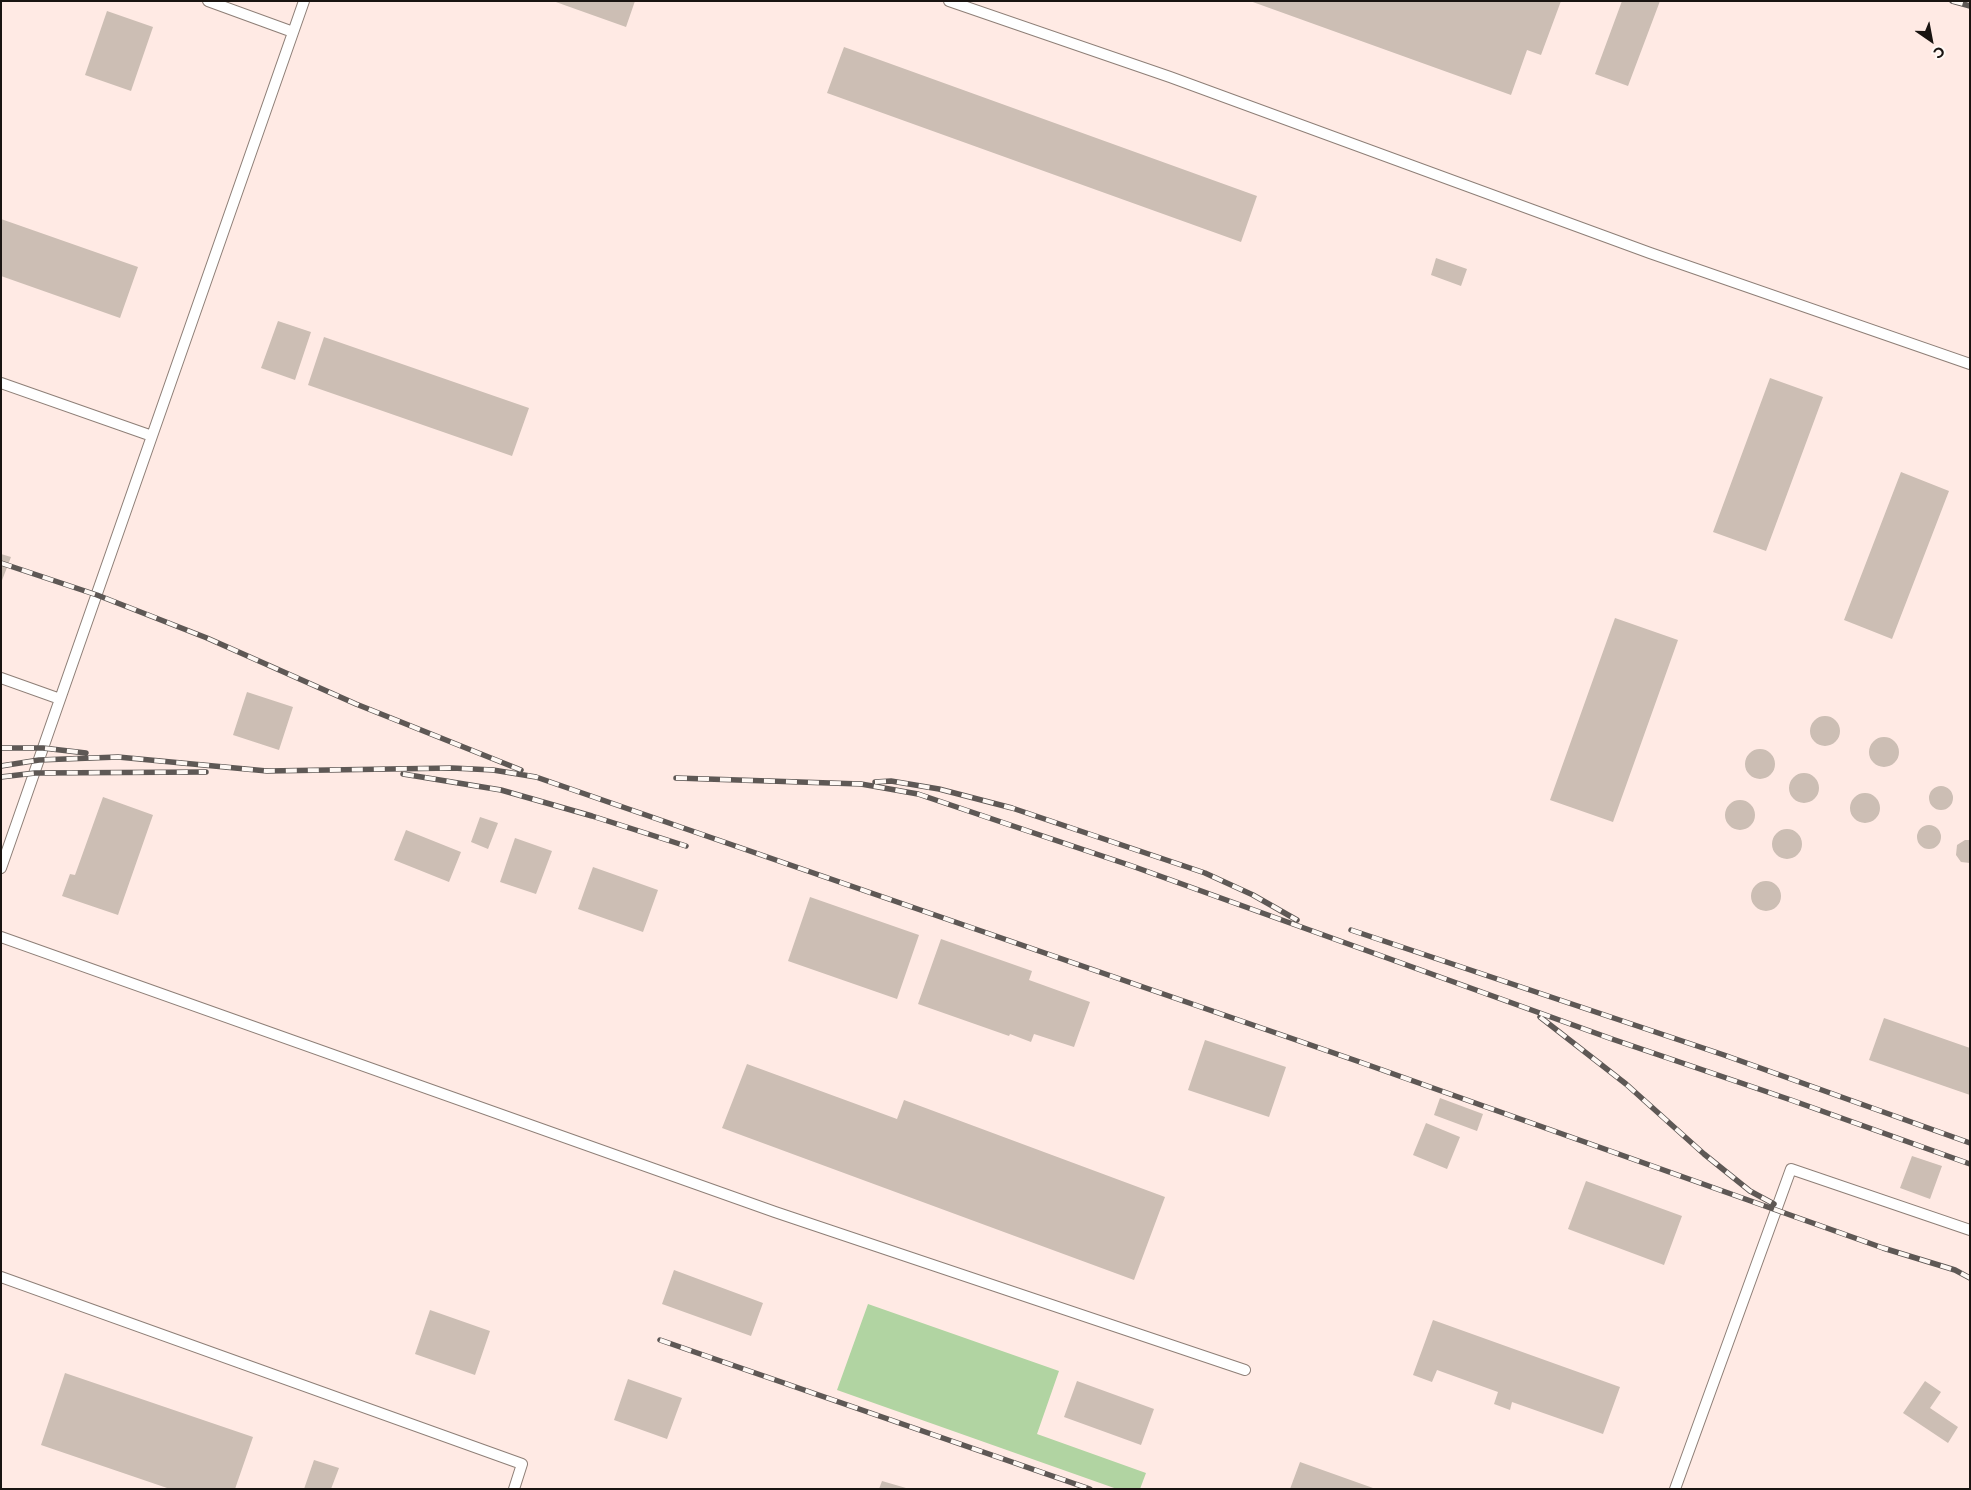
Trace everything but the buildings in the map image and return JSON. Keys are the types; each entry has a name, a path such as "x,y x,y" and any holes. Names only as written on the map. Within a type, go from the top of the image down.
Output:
{"lane":[{"path":"208,1 293,32"},
{"path":"1,868 304,1"},
{"path":"949,1 1170,77 1650,254 1970,364"},
{"path":"1,383 152,436"},
{"path":"1,678 60,699"},
{"path":"1,937 766,1209 1245,1370"},
{"path":"1675,1489 1791,1169 1970,1230"},
{"path":"1,1277 522,1464 514,1489"}],"shaded area":[{"path":"1,1 1970,1 1970,1489 1,1489"}],"green space":[{"path":"868,1304 1059,1371 1037,1434 1146,1473 1140,1489 1117,1489 837,1390"}],"railway":[{"path":"1952,1 1970,6"},
{"path":"1,563 97,595 207,638 356,704 521,770"},
{"path":"1,748 43,748 86,753"},
{"path":"1,766 39,760 118,757 267,771 452,768 493,770 536,777 1357,1061 1883,1248 1955,1270 1970,1278"},
{"path":"1,777 35,773 206,772"},
{"path":"403,774 501,790 686,846"},
{"path":"676,778 861,784 918,794 1132,866 1612,1039 1970,1164"},
{"path":"875,782 891,781 939,789 1012,808 1205,873 1253,895 1297,920"},
{"path":"1351,930 1724,1055 1970,1143"},
{"path":"1540,1017 1626,1084 1704,1154 1750,1191 1774,1204"},
{"path":"660,1340 1090,1489"}]}
